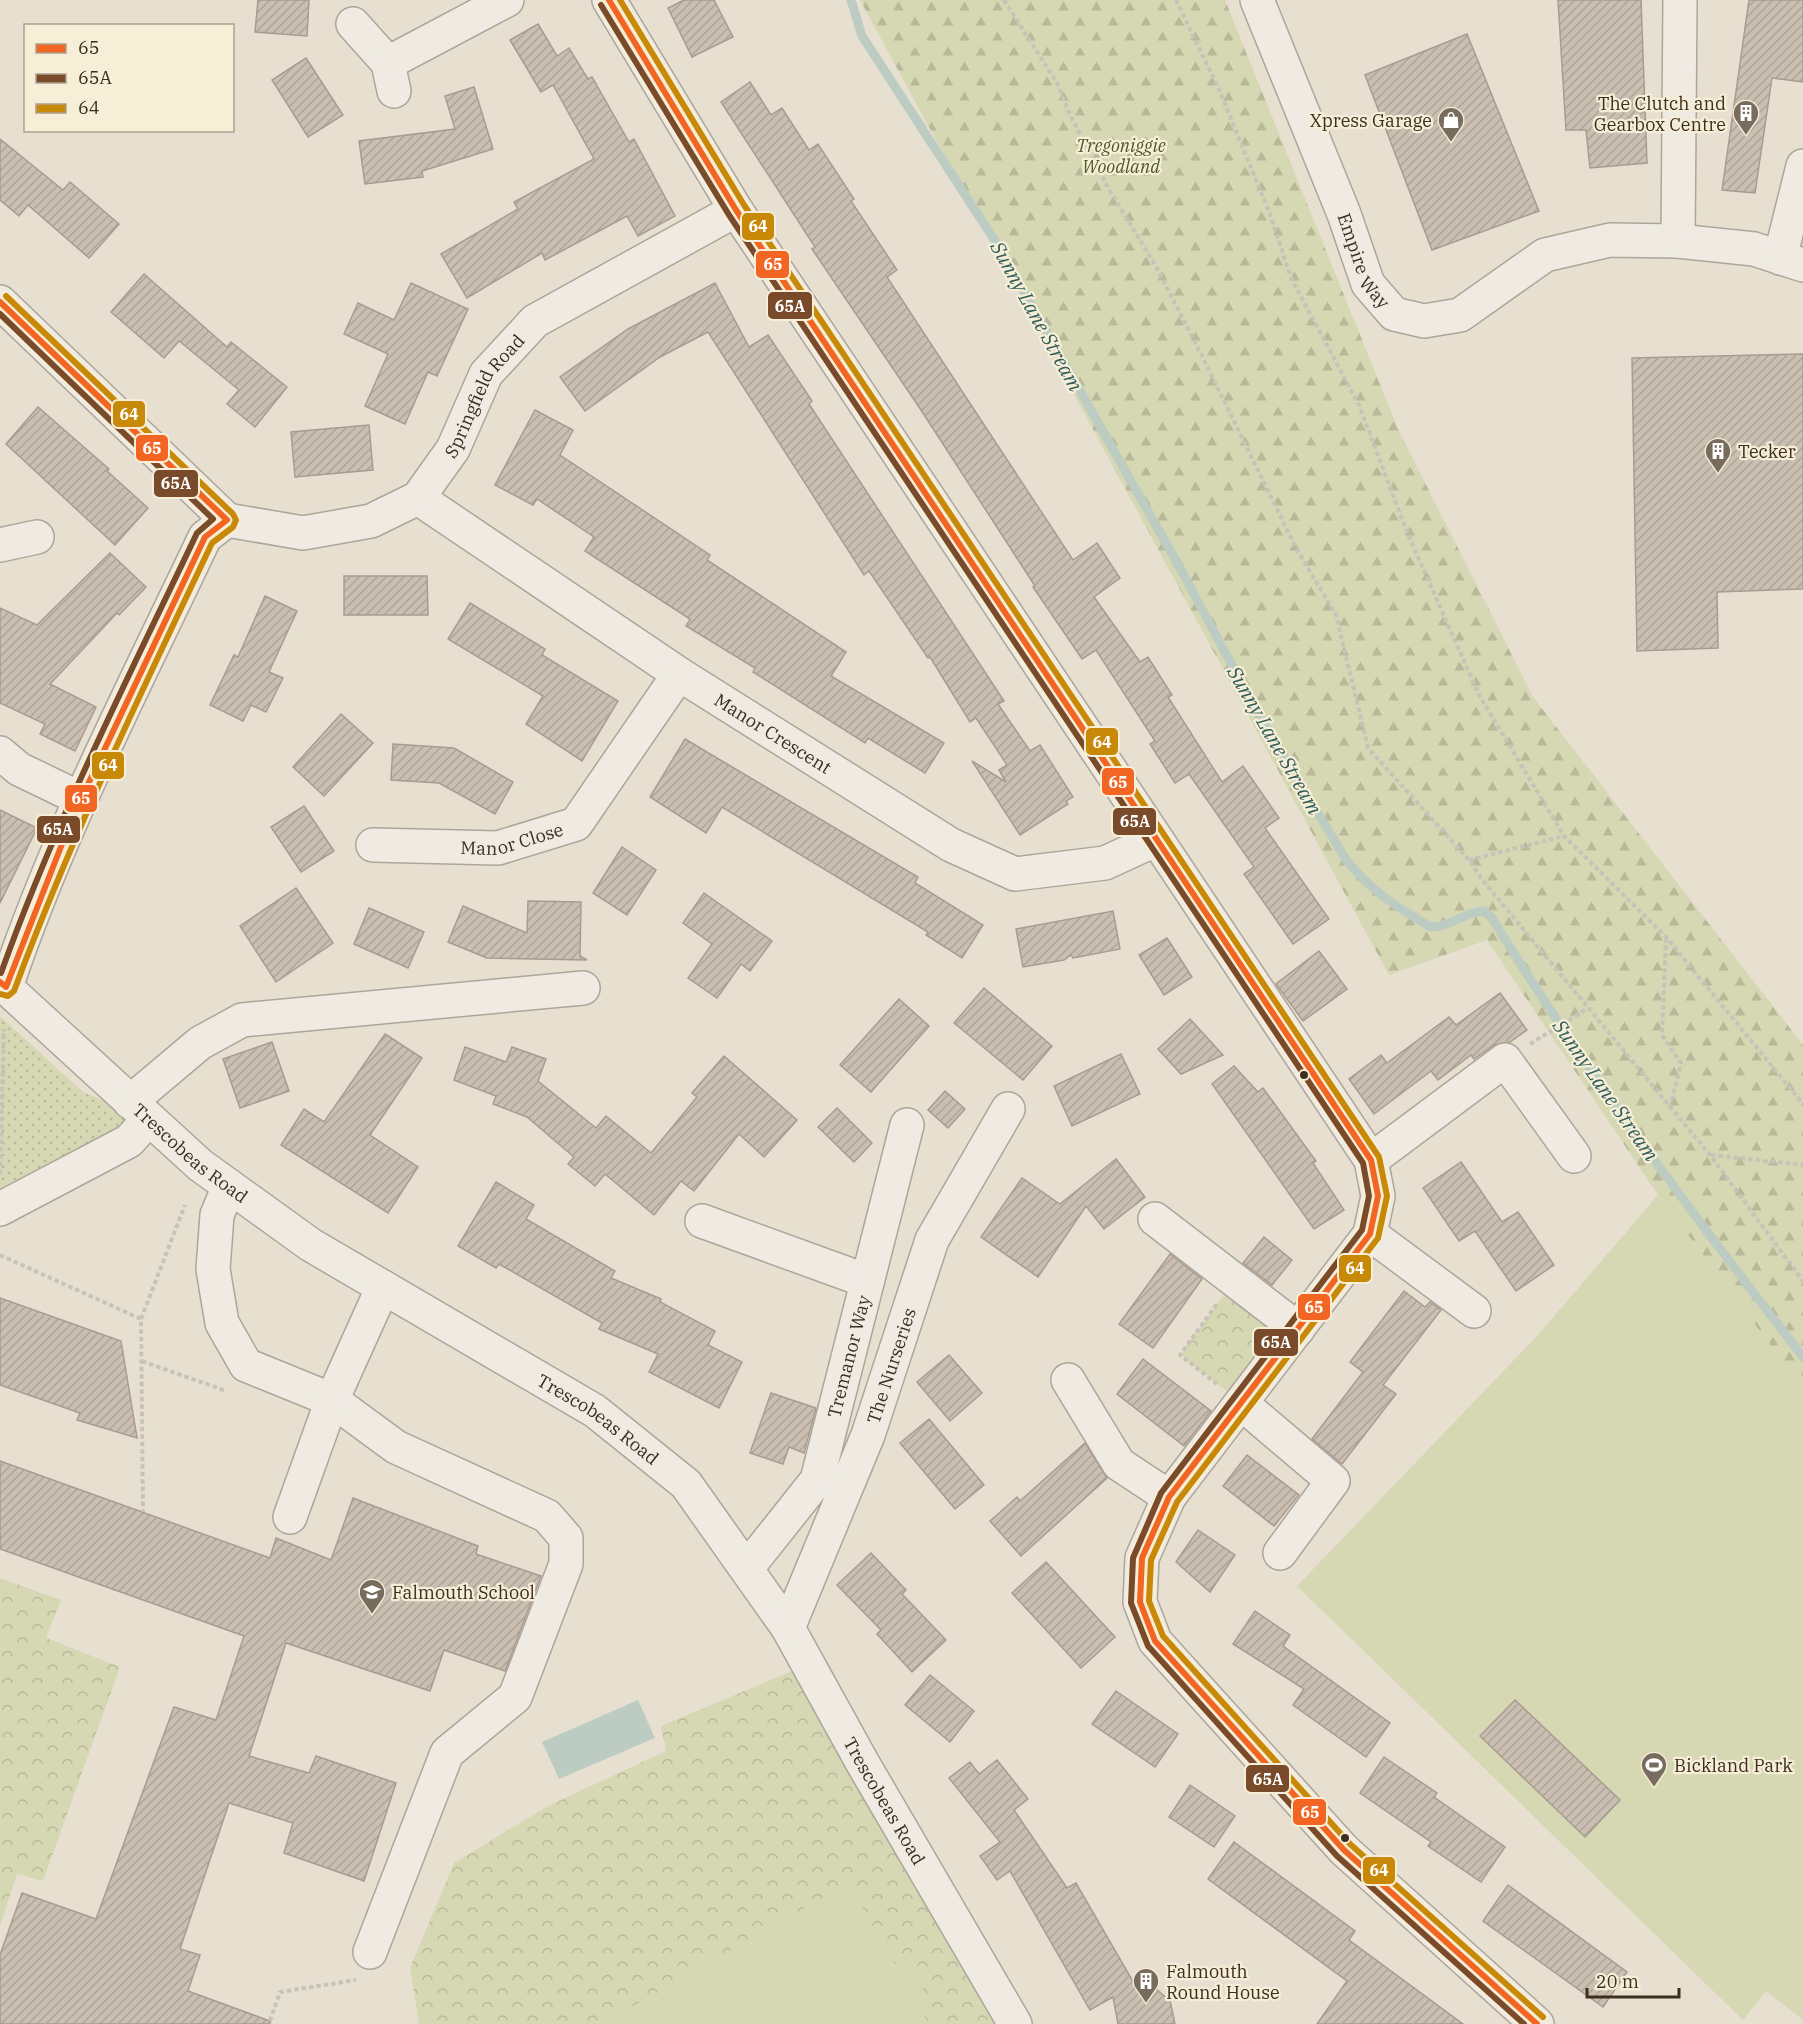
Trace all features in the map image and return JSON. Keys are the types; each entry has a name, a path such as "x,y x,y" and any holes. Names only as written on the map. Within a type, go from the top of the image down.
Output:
{"street":[{"path":"353,24 391,77 507,0"},
{"path":"609,0 736,210 1371,1160 1378,1196 1370,1234 1169,1497 1142,1558 1140,1602 1155,1641 1344,1850 1537,2024"},
{"name":"Empire Way","path":"1257,0 1344,214 1368,284 1394,314 1424,321 1460,315 1545,255 1610,240 1678,241 1754,249 1792,262"},
{"path":"1678,241 1680,0"},
{"path":"1792,262 1803,166"},
{"name":"Springfield Road","path":"227,520 303,532 371,521 418,498 453,449 486,374 535,321 736,210"},
{"path":"0,302 227,520 206,537 81,799 3,984"},
{"name":"Manor Crescent","path":"418,498 680,674 951,845 1015,874 1105,863 1155,840"},
{"path":"0,545 37,537"},
{"name":"Manor Close","path":"373,845 498,848 576,824 680,674"},
{"path":"0,753 19,769 81,799"},
{"name":"Trescobeas Road","path":"3,984 200,1165 311,1245 595,1411 686,1484 788,1628 862,1762 1016,2024"},
{"path":"0,1209 129,1141 139,1111 200,1042 242,1020 583,988"},
{"path":"1371,1160 1504,1060 1574,1156"},
{"name":"The Nurseries","path":"788,1628 868,1435 932,1240 1008,1109"},
{"name":"Tremanor Way","path":"747,1568 817,1480 907,1125"},
{"path":"229,1186 217,1215 213,1269 222,1323 246,1365 332,1400 396,1447 547,1516 566,1538 567,1564 515,1697 447,1753 370,1952"},
{"path":"1155,1219 1298,1329"},
{"path":"702,1221 867,1281"},
{"path":"1370,1234 1474,1311"},
{"path":"290,1517 332,1400 383,1287"},
{"path":"1068,1380 1119,1464 1169,1497"},
{"path":"1241,1403 1333,1480 1280,1552"}],"path":[{"path":"1004,0 1057,83 1108,189 1158,270 1261,471 1296,548 1336,615 1368,748 1469,860 1710,1155 1803,1281"},
{"path":"1176,0 1218,87 1270,214 1291,278 1359,405 1407,532 1479,695 1564,836 1666,938 1803,1104"},
{"path":"1469,860 1564,836"},
{"path":"1666,938 1662,1035 1681,1063 1670,1107"},
{"path":"0,1178 3,984"},
{"path":"1557,1027 1588,1008"},
{"path":"1710,1155 1803,1165"},
{"path":"143,1512 141,1319 200,1165"},
{"path":"0,1255 141,1319"},
{"path":"1235,1281 1180,1355 1241,1403"},
{"path":"270,2021 280,1992 361,1979 370,1952"}],"green space":[{"name":"Tregoniggie Woodland","path":"860,0 1225,0 1398,429 1533,697 1803,1045 1803,1389 1658,1195 1487,940 1389,975"},
{"path":"0,1016 83,1092 148,1120 0,1205"},
{"name":"Bickland Park","path":"1658,1195 1803,1389 1803,2020 1766,1991 1743,2020 1297,1586 1538,1335"},
{"path":"1229,1288 1283,1329 1232,1395 1180,1355"},
{"path":"0,1578 61,1600 46,1638 120,1667 43,1881 17,1874 0,1926"},
{"path":"804,1666 1008,2024 419,2024 410,1968 454,1863 548,1806 666,1751 661,1726"},
{"path":"848,1883 895,1964 905,1959 924,1991 914,1997 929,2024 602,2024"}],"shaded area":[{"path":"638,1700 655,1738 559,1779 542,1742"}],"building":[{"path":"258,0 309,0 307,36 255,32"},
{"path":"684,0 714,0 733,37 692,57 668,8"},
{"path":"1558,0 1641,0 1647,163 1590,168 1586,130 1566,130"},
{"name":"The Clutch and Gearbox Centre","path":"1749,0 1803,0 1803,82 1772,78 1755,193 1722,190"},
{"path":"538,24 557,56 569,48 588,79 592,77 629,142 634,139 675,216 638,236 627,216 545,260 542,253 467,298 441,254 518,209 514,202 594,159 553,85 541,92 510,40"},
{"name":"Xpress Garage","path":"1467,34 1539,211 1432,250 1365,75"},
{"path":"306,58 343,115 308,137 272,80"},
{"path":"750,82 771,115 782,108 809,150 818,144 854,199 851,201 897,270 887,277 1073,560 1097,543 1120,578 1094,597 1140,662 1148,657 1172,695 1168,697 1222,782 1243,766 1279,818 1265,828 1329,919 1293,944 1244,874 1254,867 1189,774 1175,783 1150,744 1155,741 1096,650 1082,659 1033,587 1035,586 919,407 812,249 815,247 721,102"},
{"path":"474,87 493,149 422,171 423,177 365,184 359,141 455,129 445,96"},
{"path":"0,139 63,190 70,182 119,224 89,258 28,205 19,216 0,200"},
{"path":"144,274 227,347 231,342 287,387 255,427 227,404 239,390 179,341 164,358 111,312"},
{"path":"411,283 468,309 437,376 428,372 405,424 365,406 388,354 344,334 358,303 394,320"},
{"path":"715,283 749,347 768,335 812,401 809,404 1004,701 998,704 1030,751 1040,745 1073,797 1066,801 1068,804 1020,835 972,761 1006,782 999,770 1007,765 976,718 970,722 930,657 928,658 869,571 864,575 708,332 660,357 585,411 560,377 628,329"},
{"name":"Tecker","path":"1803,354 1803,589 1717,592 1718,648 1637,651 1632,358"},
{"path":"38,407 109,469 107,471 148,508 115,545 6,444"},
{"path":"535,410 573,430 560,455 710,555 707,560 846,652 831,676 944,743 925,773 868,738 865,743 753,672 755,668 686,626 690,619 585,551 594,537 537,499 533,505 495,485"},
{"path":"369,425 373,470 295,477 291,432"},
{"path":"110,553 146,587 119,615 117,613 50,684 96,707 75,751 40,734 45,724 0,703 0,608 37,625"},
{"path":"344,576 427,576 428,615 344,615"},
{"path":"265,596 297,611 269,672 283,678 266,712 251,705 243,721 210,705 234,655 238,657"},
{"path":"470,603 545,649 542,655 618,701 582,761 526,724 543,696 448,639"},
{"path":"341,714 373,743 324,796 293,767"},
{"path":"685,739 918,877 915,883 983,925 962,958 926,935 928,932 722,807 706,833 650,797"},
{"path":"393,744 454,748 513,782 495,814 439,783 391,780"},
{"path":"304,806 334,851 301,872 271,827"},
{"path":"0,810 37,828 0,903"},
{"path":"622,847 656,870 627,915 593,893"},
{"path":"296,888 333,943 276,982 240,926"},
{"path":"704,893 772,941 750,971 741,964 717,998 688,978 712,944 683,923"},
{"path":"528,901 581,902 580,956 587,960 487,958 448,942 463,906 527,933"},
{"path":"369,908 424,932 408,968 354,944"},
{"path":"1113,911 1120,949 1073,958 1071,955 1064,960 1023,967 1016,929"},
{"path":"1167,938 1192,977 1164,995 1139,955"},
{"path":"1319,951 1347,989 1303,1021 1276,984"},
{"path":"984,988 1052,1046 1023,1080 954,1023"},
{"path":"1500,993 1527,1030 1510,1042 1494,1045 1474,1059 1471,1055 1438,1080 1431,1071 1374,1114 1349,1079 1381,1055 1387,1063 1449,1017 1456,1025"},
{"path":"899,999 929,1026 871,1092 840,1065"},
{"path":"1190,1019 1223,1055 1181,1074 1158,1049"},
{"path":"385,1034 422,1058 370,1135 418,1167 388,1213 281,1145 304,1109 324,1122"},
{"path":"272,1042 289,1091 240,1108 223,1059"},
{"path":"465,1047 506,1062 512,1047 546,1059 538,1081 596,1128 606,1116 651,1153 697,1097 692,1093 724,1056 797,1120 764,1157 739,1134 694,1191 681,1181 654,1215 605,1174 595,1186 568,1164 574,1157 527,1117 493,1104 496,1096 454,1080"},
{"path":"1121,1054 1140,1094 1072,1126 1054,1086"},
{"path":"1234,1066 1258,1092 1263,1088 1316,1161 1313,1163 1344,1210 1314,1229 1212,1084"},
{"path":"945,1091 965,1109 948,1128 928,1110"},
{"path":"837,1108 872,1143 854,1162 818,1127"},
{"path":"1116,1159 1145,1197 1104,1229 1086,1206 1038,1277 981,1237 1022,1178 1060,1204"},
{"path":"1461,1162 1502,1222 1518,1212 1554,1265 1516,1291 1475,1231 1459,1241 1423,1188"},
{"path":"496,1182 534,1205 526,1219 615,1271 611,1278 661,1299 660,1302 715,1331 708,1345 742,1362 719,1408 649,1372 658,1354 599,1329 602,1323 499,1264 496,1268 458,1246"},
{"path":"1264,1237 1292,1260 1272,1285 1243,1263"},
{"path":"1170,1254 1202,1279 1153,1348 1119,1324"},
{"path":"1404,1291 1425,1307 1430,1302 1441,1310 1383,1385 1396,1394 1342,1464 1312,1439 1363,1372 1350,1362"},
{"path":"0,1298 121,1341 137,1438 77,1420 80,1413 0,1385"},
{"path":"949,1355 982,1393 950,1421 917,1382"},
{"path":"1143,1359 1211,1411 1184,1446 1117,1394"},
{"path":"771,1393 816,1408 804,1453 789,1447 783,1464 750,1453"},
{"path":"929,1419 984,1485 955,1509 900,1443"},
{"path":"1085,1443 1107,1478 1021,1556 990,1521 1017,1497 1020,1501"},
{"path":"1247,1455 1299,1495 1274,1526 1223,1486"},
{"path":"0,1461 270,1558 276,1538 331,1560 353,1498 478,1546 476,1554 541,1576 505,1671 444,1650 430,1691 286,1643 249,1756 309,1773 316,1756 396,1783 364,1881 284,1853 293,1823 229,1803 180,1949 200,1955 188,1991 270,2021 270,2024 0,2024 0,1955 22,1893 96,1919 174,1707 216,1720 244,1636 0,1549"},
{"path":"1198,1530 1235,1555 1210,1592 1176,1562"},
{"path":"871,1553 906,1590 902,1594 946,1640 912,1672 877,1634 881,1630 837,1585"},
{"path":"1046,1562 1115,1637 1081,1668 1012,1593"},
{"path":"1255,1611 1290,1635 1283,1646 1390,1723 1366,1757 1293,1705 1304,1689 1233,1644"},
{"path":"930,1675 974,1711 950,1742 905,1705"},
{"path":"1116,1691 1178,1734 1155,1767 1092,1724"},
{"path":"1515,1700 1620,1800 1585,1837 1480,1736"},
{"path":"1384,1757 1437,1793 1434,1797 1505,1847 1481,1882 1428,1846 1431,1842 1360,1793"},
{"path":"997,1760 1028,1799 1014,1810 1067,1888 1076,1883 1135,1985 1156,1989 1170,2001 1175,2024 1118,2024 1113,1997 1090,2010 1010,1871 997,1880 980,1856 1000,1842 949,1778 970,1762 979,1774"},
{"path":"1190,1785 1235,1816 1214,1847 1169,1817"},
{"path":"1234,1842 1355,1931 1349,1940 1463,2024 1317,2024 1347,1981 1208,1879"},
{"path":"1508,1885 1627,1972 1603,2007 1483,1921"}],"waterway":[{"name":"Sunny Lane Stream","path":"851,0 862,36 999,247 1180,568 1257,712 1345,858 1384,897 1431,927 1445,925 1477,912 1484,911 1492,918 1602,1087 1721,1250 1803,1357"}],"transit line":[{"name":"65","path":"609,0 736,210 1371,1160 1378,1196 1370,1234 1169,1497 1142,1558 1140,1602 1155,1641 1344,1850 1537,2024"},
{"name":"64","path":"620,0 744,205 1379,1157 1387,1196 1378,1238 1177,1502 1151,1560 1149,1601 1163,1636 1350,1844 1543,2017"},
{"name":"65A","path":"601,5 729,215 1363,1163 1369,1196 1362,1230 1161,1493 1133,1558 1131,1603 1148,1646 1337,1856 1524,2024"},
{"name":"64","path":"0,994 8,996 14,991 83,821 212,543 233,527 236,520 233,514 6,296"},
{"name":"65","path":"0,302 227,520 205,537 73,816 6,987 0,982"},
{"name":"65A","path":"0,314 213,519 197,533 93,751 45,861 1,973"}],"place":[{"name":"The Clutch and Gearbox Centre","path":"1746,136"},
{"name":"Xpress Garage","path":"1451,143"},
{"name":"Tecker","path":"1718,474"},
{"name":"Falmouth School","path":"372,1615"},
{"name":"Bickland Park","path":"1654,1788"},
{"name":"Falmouth Round House","path":"1146,2004"}]}
